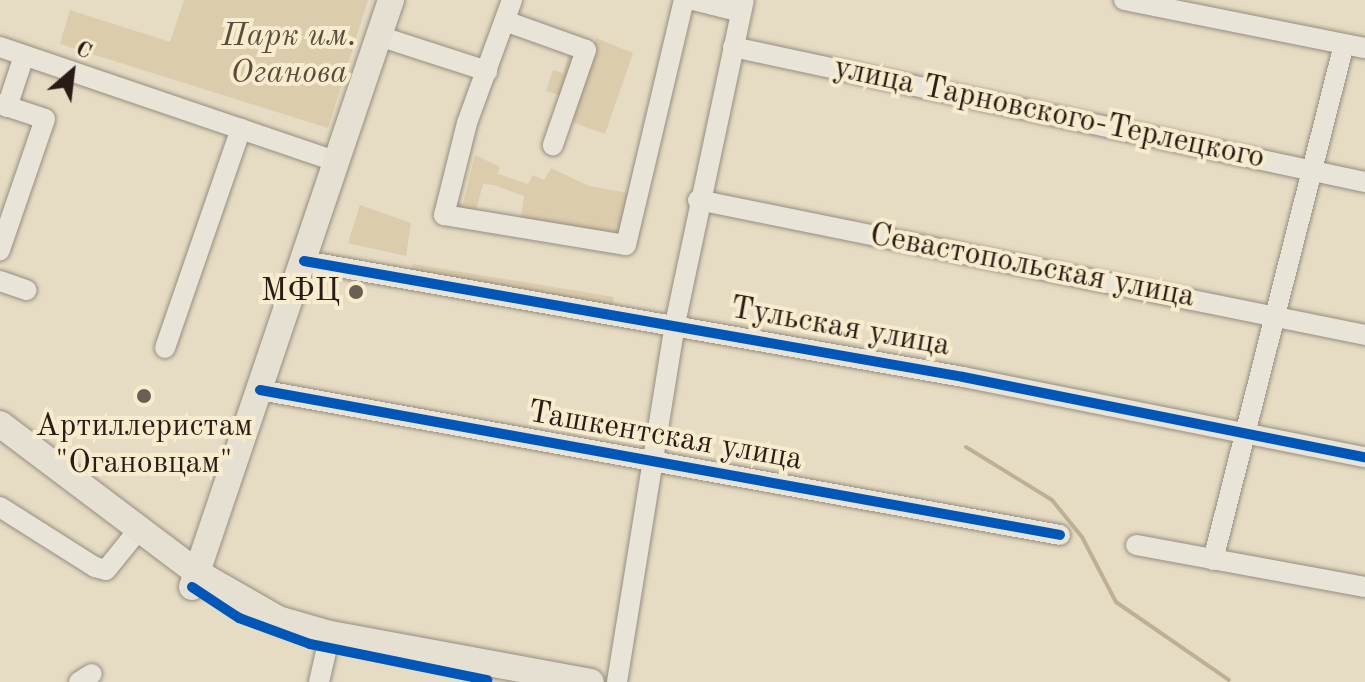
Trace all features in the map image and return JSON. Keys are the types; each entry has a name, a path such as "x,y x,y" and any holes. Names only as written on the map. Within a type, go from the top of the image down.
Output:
{"main road":[{"path":"195,580 391,0"},
{"path":"0,424 239,618 327,648 489,681"},
{"path":"0,442 131,539 195,580 246,605 314,630 591,682"}],"street":[{"path":"512,0 487,71 444,215 626,245 684,0"},
{"path":"617,682 651,461 698,200 743,6 693,0"},
{"path":"1124,0 1365,48"},
{"path":"505,21 586,50 553,145"},
{"path":"379,36 487,71"},
{"path":"1213,560 1344,44"},
{"path":"0,47 337,162"},
{"name":"улица Тарновского-Терлецкого","path":"733,47 1365,182"},
{"path":"0,250 45,119 4,106 24,56"},
{"path":"165,348 241,129"},
{"name":"Севастопольская улица","path":"698,200 1365,335"},
{"name":"Тульская улица","path":"304,261 675,324 1365,457"},
{"path":"0,281 26,290"},
{"name":"Ташкентская улица","path":"260,390 1060,535"},
{"path":"0,507 95,567 106,570 131,539"},
{"path":"1136,545 1365,587"},
{"path":"319,682 327,648"}],"green space":[{"name":"Парк им. Оганова","path":"184,0 368,0 328,128 60,44 70,10 170,42"},
{"path":"596,38 633,53 605,134 567,120"},
{"path":"570,51 580,55 565,97 546,91 553,70 563,73"},
{"path":"475,155 500,167 498,174 528,184 533,175 544,180 551,168 589,186 633,194 621,241 521,218 524,196 494,185 483,184 476,210 454,213 451,201 463,204"},
{"path":"360,205 411,223 406,256 348,243"},
{"path":"413,264 614,297 612,309 411,277"}],"waterway":[{"path":"966,447 1052,500 1082,537 1116,602 1229,680"}],"cycle path":[{"path":"304,261 963,377 1365,457"},
{"path":"260,390 1060,535"},
{"path":"192,587 239,618 310,644 487,680"}],"place":[{"name":"МФЦ","path":"356,292"},
{"name":"Артиллеристам \"Огановцам\"","path":"144,396"}]}
